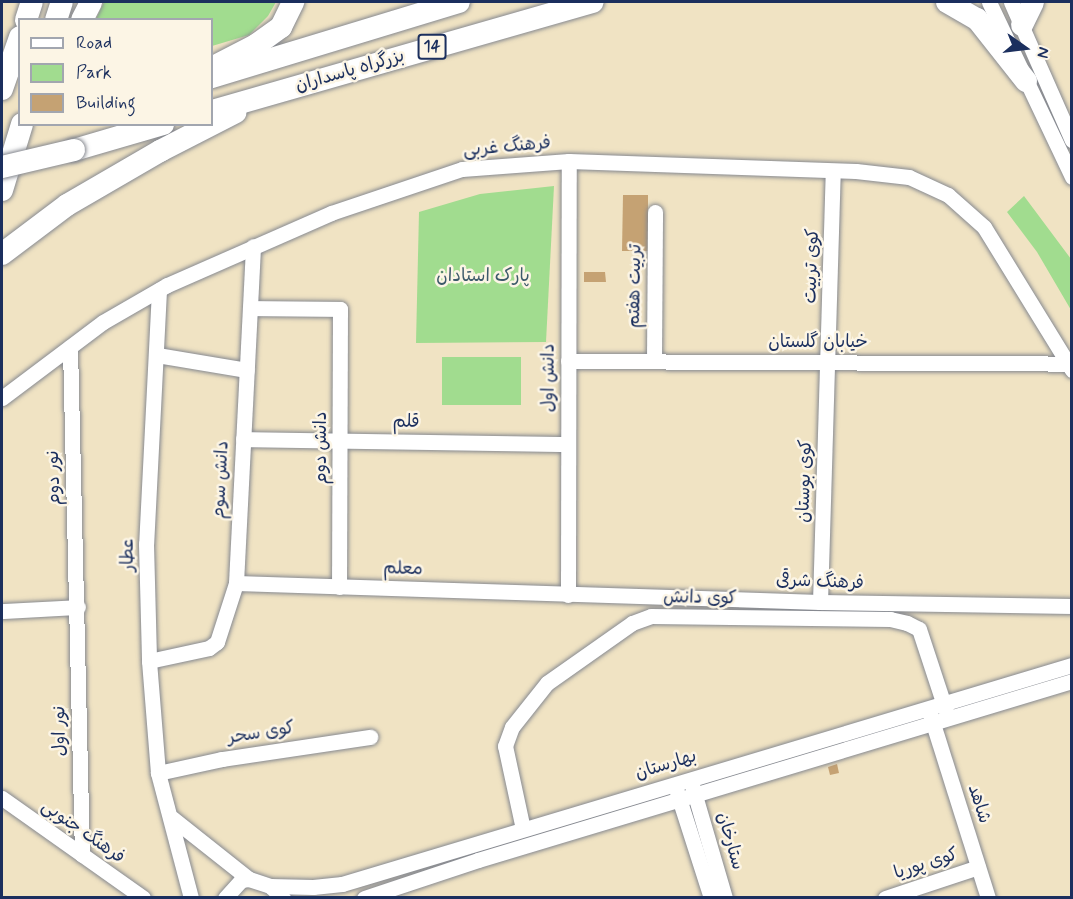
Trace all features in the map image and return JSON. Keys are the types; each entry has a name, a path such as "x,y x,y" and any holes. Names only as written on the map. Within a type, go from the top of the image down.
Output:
{"highway":[{"path":"27,18 32,2"},
{"path":"57,18 62,2"},
{"path":"83,18 91,2"},
{"path":"213,66 256,45 281,27 293,2"},
{"name":"بزرگراه پاسداران","path":"213,77 459,2"},
{"name":"بزرگراه پاسداران","path":"213,111 593,2"},
{"path":"946,2 977,19 1033,77"},
{"path":"1013,29 1033,2"},
{"path":"2,89 18,43"},
{"name":"14","path":"213,124 273,94"},
{"path":"2,166 74,150 156,126"},
{"name":"14","path":"2,254 67,205 160,151 210,126"},
{"path":"2,160 16,127"},
{"path":"2,190 16,127"}],"street":[{"path":"989,2 1013,29"},
{"path":"1011,2 1013,29 1033,77 1047,128 1071,177"},
{"path":"1033,77 1062,119 1071,140"},
{"path":"1047,128 1062,119"},
{"name":"فرهنگ غربی","path":"70,347 104,322 159,290 331,213 462,170 569,161 909,177 948,195 984,227 1069,367"},
{"name":"دانش اول","path":"568,595 569,161"},
{"name":"کوی تربیت","path":"828,362 833,172"},
{"name":"تربیت هفتم","path":"654,361 655,212"},
{"name":"دانش سوم","path":"149,662 209,648 217,642 236,583 253,246"},
{"name":"عطار","path":"159,290 146,543 149,662 158,772 191,897"},
{"name":"دانش دوم","path":"250,308 340,309 342,440 339,587"},
{"path":"2,398 70,347"},
{"name":"نور دوم","path":"70,347 78,607"},
{"path":"157,355 247,370"},
{"name":"خیابان گلستان","path":"568,361 828,362 1069,367"},
{"name":"کوی بوستان","path":"820,602 828,362"},
{"name":"قلم","path":"243,439 568,444"},
{"name":"معلم","path":"236,583 568,595"},
{"name":"فرهنگ شرقی","path":"568,595 1071,606"},
{"path":"2,611 78,607"},
{"name":"نور اول","path":"78,607 82,855"},
{"name":"کوی دانش","path":"524,829 505,746 512,727 546,682 624,628 651,616 854,618 890,619 907,623 919,629 935,712"},
{"name":"بهارستان","path":"364,897 478,860 679,801 1071,665"},
{"name":"بهارستان","path":"270,886 313,887 342,884 682,781 935,712 949,719 1071,681"},
{"name":"شاهد","path":"935,712 988,897"},
{"name":"کوی سحر","path":"158,772 222,759 370,736"},
{"name":"ستارخان","path":"682,781 696,795 725,897"},
{"name":"ستارخان","path":"682,781 679,801 711,897"},
{"name":"فرهنگ جنوبی","path":"2,798 143,897"},
{"path":"172,818 249,879 270,886 283,897"},
{"name":"کوی پوریا","path":"885,897 978,867"},
{"path":"223,896 241,880 249,879"}],"green space":[{"path":"104,2 276,2 268,16 249,35 213,46 213,18 96,18"},
{"name":"پارک استادان","path":"554,186 546,342 416,343 419,212 480,194"},
{"path":"1024,196 1071,259 1071,310 1037,252 1007,212"},
{"path":"442,357 521,357 521,405 442,405"}],"building":[{"path":"623,195 648,195 648,251 622,251"},
{"path":"584,272 605,272 606,282 584,282"},
{"path":"837,764 839,773 830,775 828,767"}]}
